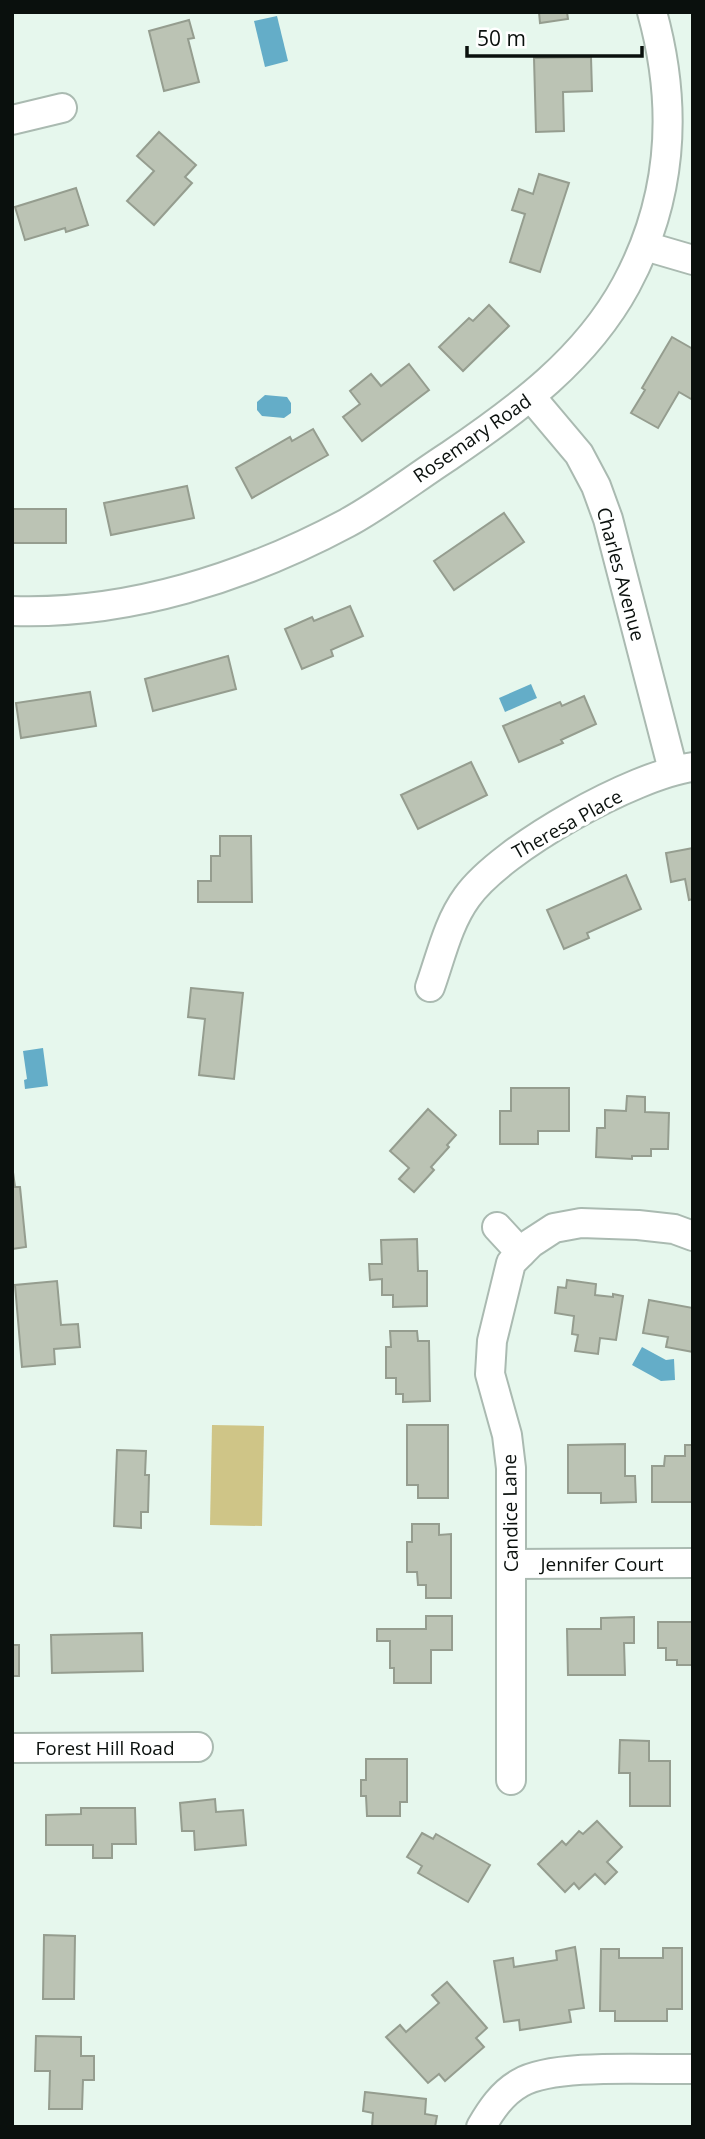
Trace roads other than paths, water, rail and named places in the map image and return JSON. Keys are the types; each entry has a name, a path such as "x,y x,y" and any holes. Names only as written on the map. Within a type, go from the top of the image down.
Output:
{"street":[{"name":"Rosemary Road","path":"12,611 53,612 125,603 191,586 270,560 348,522 493,426 567,365 596,330 625,286 645,246 662,187 669,136 659,38 652,12"},
{"path":"12,120 62,108"},
{"path":"645,246 693,260"},
{"name":"Charles Avenue","path":"531,397 579,454 596,486 683,768"},
{"name":"Theresa Place","path":"430,987 447,937 467,896 498,864 531,840 601,801 683,768"},
{"name":"Candice Lane","path":"512,1780 512,1468 507,1435 491,1374 492,1341 503,1290 512,1263 531,1242 554,1228 581,1223 638,1225 674,1229 693,1236"},
{"path":"497,1227 521,1253"},
{"name":"Jennifer Court","path":"512,1564 693,1563"},
{"name":"Forest Hill Road","path":"12,1748 198,1747"},
{"path":"481,2127 495,2103 521,2083 552,2071 693,2069"}],"water":[{"path":"277,16 288,61 265,67 254,21"},
{"path":"265,395 287,397 291,403 291,413 284,418 262,416 257,410 257,402"},
{"path":"531,684 537,698 505,712 499,698"},
{"path":"43,1048 48,1086 25,1089 24,1080 27,1079 23,1051"},
{"path":"642,1347 666,1360 674,1359 675,1380 661,1381 632,1365"}]}
